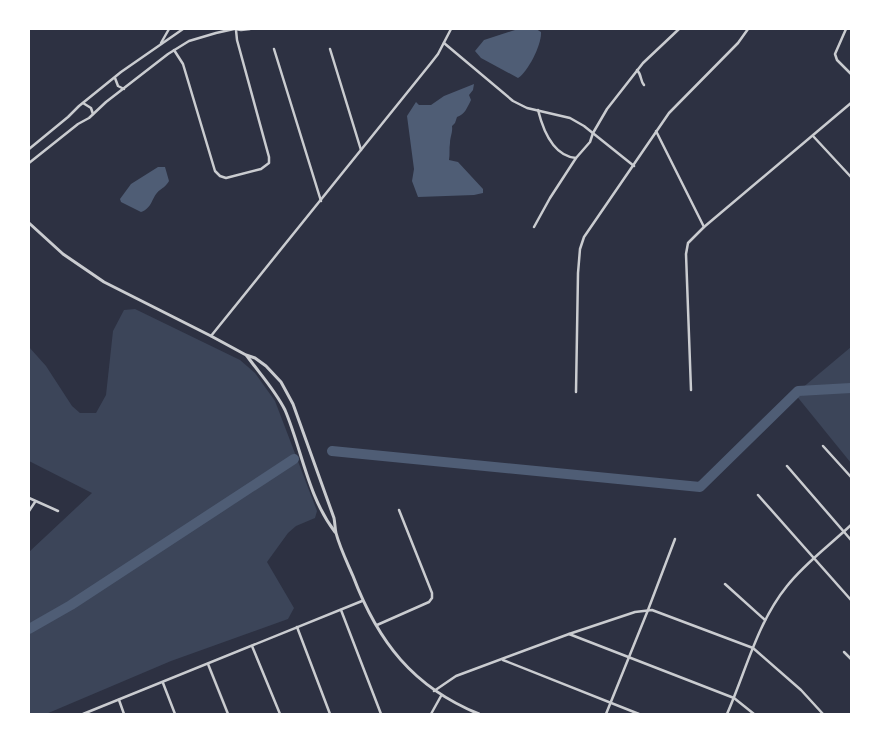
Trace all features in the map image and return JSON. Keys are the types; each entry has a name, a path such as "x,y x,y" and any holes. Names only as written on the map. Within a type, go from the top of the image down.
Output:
{"street":[{"path":"160,45 169,29"},
{"path":"29,149 115,78 183,29"},
{"path":"174,50 183,64 215,171 220,176 226,178 261,169 267,166 269,156 235,29"},
{"path":"29,163 174,50 200,38 235,29 250,29"},
{"path":"211,336 431,63 451,29"},
{"path":"534,228 550,198 576,158 590,142 607,109 652,53 679,29"},
{"path":"576,392 578,273 582,243 587,231 676,104 734,47 748,29"},
{"path":"846,29 835,51 835,57 851,74"},
{"path":"444,43 507,96 527,108 570,118 593,133 634,166"},
{"path":"274,49 301,142 321,201"},
{"path":"330,49 361,150"},
{"path":"637,70 641,73 644,85"},
{"path":"115,78 118,86 125,89"},
{"path":"83,103 91,108 93,114"},
{"path":"691,390 686,250 688,243 704,227 851,103"},
{"path":"538,110 543,126 552,143 564,155 576,158"},
{"path":"656,131 704,227"},
{"path":"812,136 851,177"},
{"path":"29,223 63,254 97,278 260,361 281,382 293,404 334,518 336,532 362,601 375,626 409,670 441,696 479,714"},
{"path":"246,355 266,380 281,404 314,494 327,521 336,532"},
{"path":"823,446 851,477"},
{"path":"787,466 851,540"},
{"path":"758,495 851,600"},
{"path":"29,498 58,511"},
{"path":"29,511 35,502"},
{"path":"375,626 429,602 432,598 400,510"},
{"path":"727,714 765,620 787,585 851,525"},
{"path":"606,714 675,539"},
{"path":"725,584 765,620"},
{"path":"83,714 362,601"},
{"path":"341,610 381,714"},
{"path":"434,691 456,676 569,634 635,612 652,610 753,648 795,684 824,714"},
{"path":"297,627 330,714"},
{"path":"569,634 630,656 734,698 754,714"},
{"path":"389,646 394,642"},
{"path":"252,646 280,714"},
{"path":"844,652 851,659"},
{"path":"503,659 639,714"},
{"path":"208,664 228,714"},
{"path":"163,683 175,714"},
{"path":"431,714 441,696"},
{"path":"119,700 124,714"}],"shaded area":[{"path":"518,29 536,29 541,32 541,37 534,57 526,70 518,78 481,58 475,51 484,40"},
{"path":"474,84 473,90 469,95 471,100 468,106 457,117 452,126 449,160 458,162 483,189 483,193 418,197 412,181 414,169 407,116 416,102 419,105 431,105 444,96"},
{"path":"158,167 165,167 169,181 157,193 148,208 141,212 121,202 120,199 131,184"},
{"path":"135,309 240,360 255,373 275,401 317,511 315,518 296,526 288,533 267,562 294,608 288,619 171,661 46,714 29,714 29,552 92,493 29,461 29,347 46,366 72,406 80,413 96,413 106,395 113,331 124,310"},
{"path":"851,347 851,463 795,394"}],"waterway":[{"path":"332,451 700,487 798,391 851,388"},
{"path":"29,629 71,605 294,459"}]}
